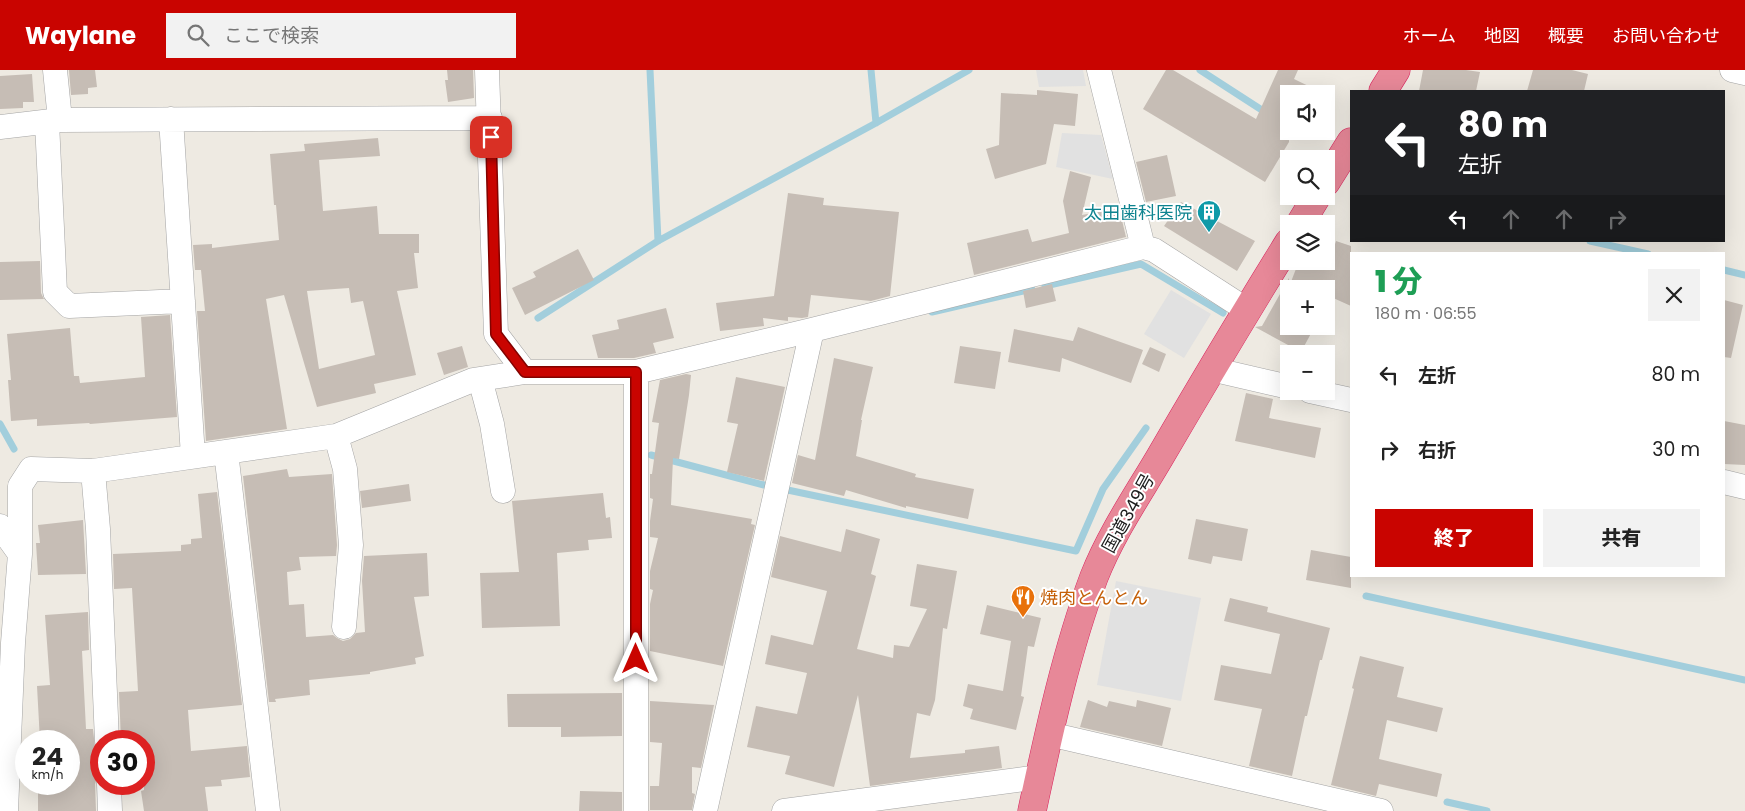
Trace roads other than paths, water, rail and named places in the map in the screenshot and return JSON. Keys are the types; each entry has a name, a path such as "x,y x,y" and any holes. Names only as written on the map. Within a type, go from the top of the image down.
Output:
{"highway":[{"path":"1384,90 1396,70"},
{"path":"1335,168 1350,144"},
{"name":"国道349号","path":"1032,811 1049,734 1076,632 1095,576 1111,540 1211,369 1280,257"}],"street":[{"path":"55,70 55,292 69,306 183,301"},
{"path":"487,70 496,334 525,372"},
{"path":"1099,70 1144,247"},
{"path":"1732,70 1745,73"},
{"path":"0,127 54,121 490,118"},
{"path":"171,119 192,456"},
{"path":"6,811 13,643 20,554 20,486 31,469 93,471 336,436 473,380 525,372 636,372 1144,247 1154,250 1247,310"},
{"path":"705,811 812,330"},
{"path":"1211,369 1280,385"},
{"path":"636,372 636,811"},
{"path":"480,379 492,424 503,491"},
{"path":"1335,396 1350,400"},
{"path":"336,436 345,469 351,545 344,627"},
{"path":"226,452 268,811"},
{"path":"93,471 98,529 107,730"},
{"path":"1725,482 1745,487"},
{"path":"0,526 20,554"},
{"path":"1049,734 1381,811"},
{"path":"784,811 1039,777"},
{"path":"109,795 110,811"}],"waterway":[{"path":"650,70 658,241"},
{"path":"871,70 876,123"},
{"path":"538,318 658,241 876,123 969,70"},
{"path":"1200,70 1268,114"},
{"path":"1594,242 1639,252"},
{"path":"1045,286 1141,264 1223,313"},
{"path":"1725,270 1745,275"},
{"path":"932,312 1032,289"},
{"path":"0,424 14,449"},
{"path":"651,455 764,485 1076,551 1103,489 1146,428"},
{"path":"1366,596 1745,680"},
{"path":"1447,802 1487,811"}],"place":[{"name":"太田歯科医院","path":"1209,233"},
{"name":"焼肉とんとん","path":"1023,618"}]}
